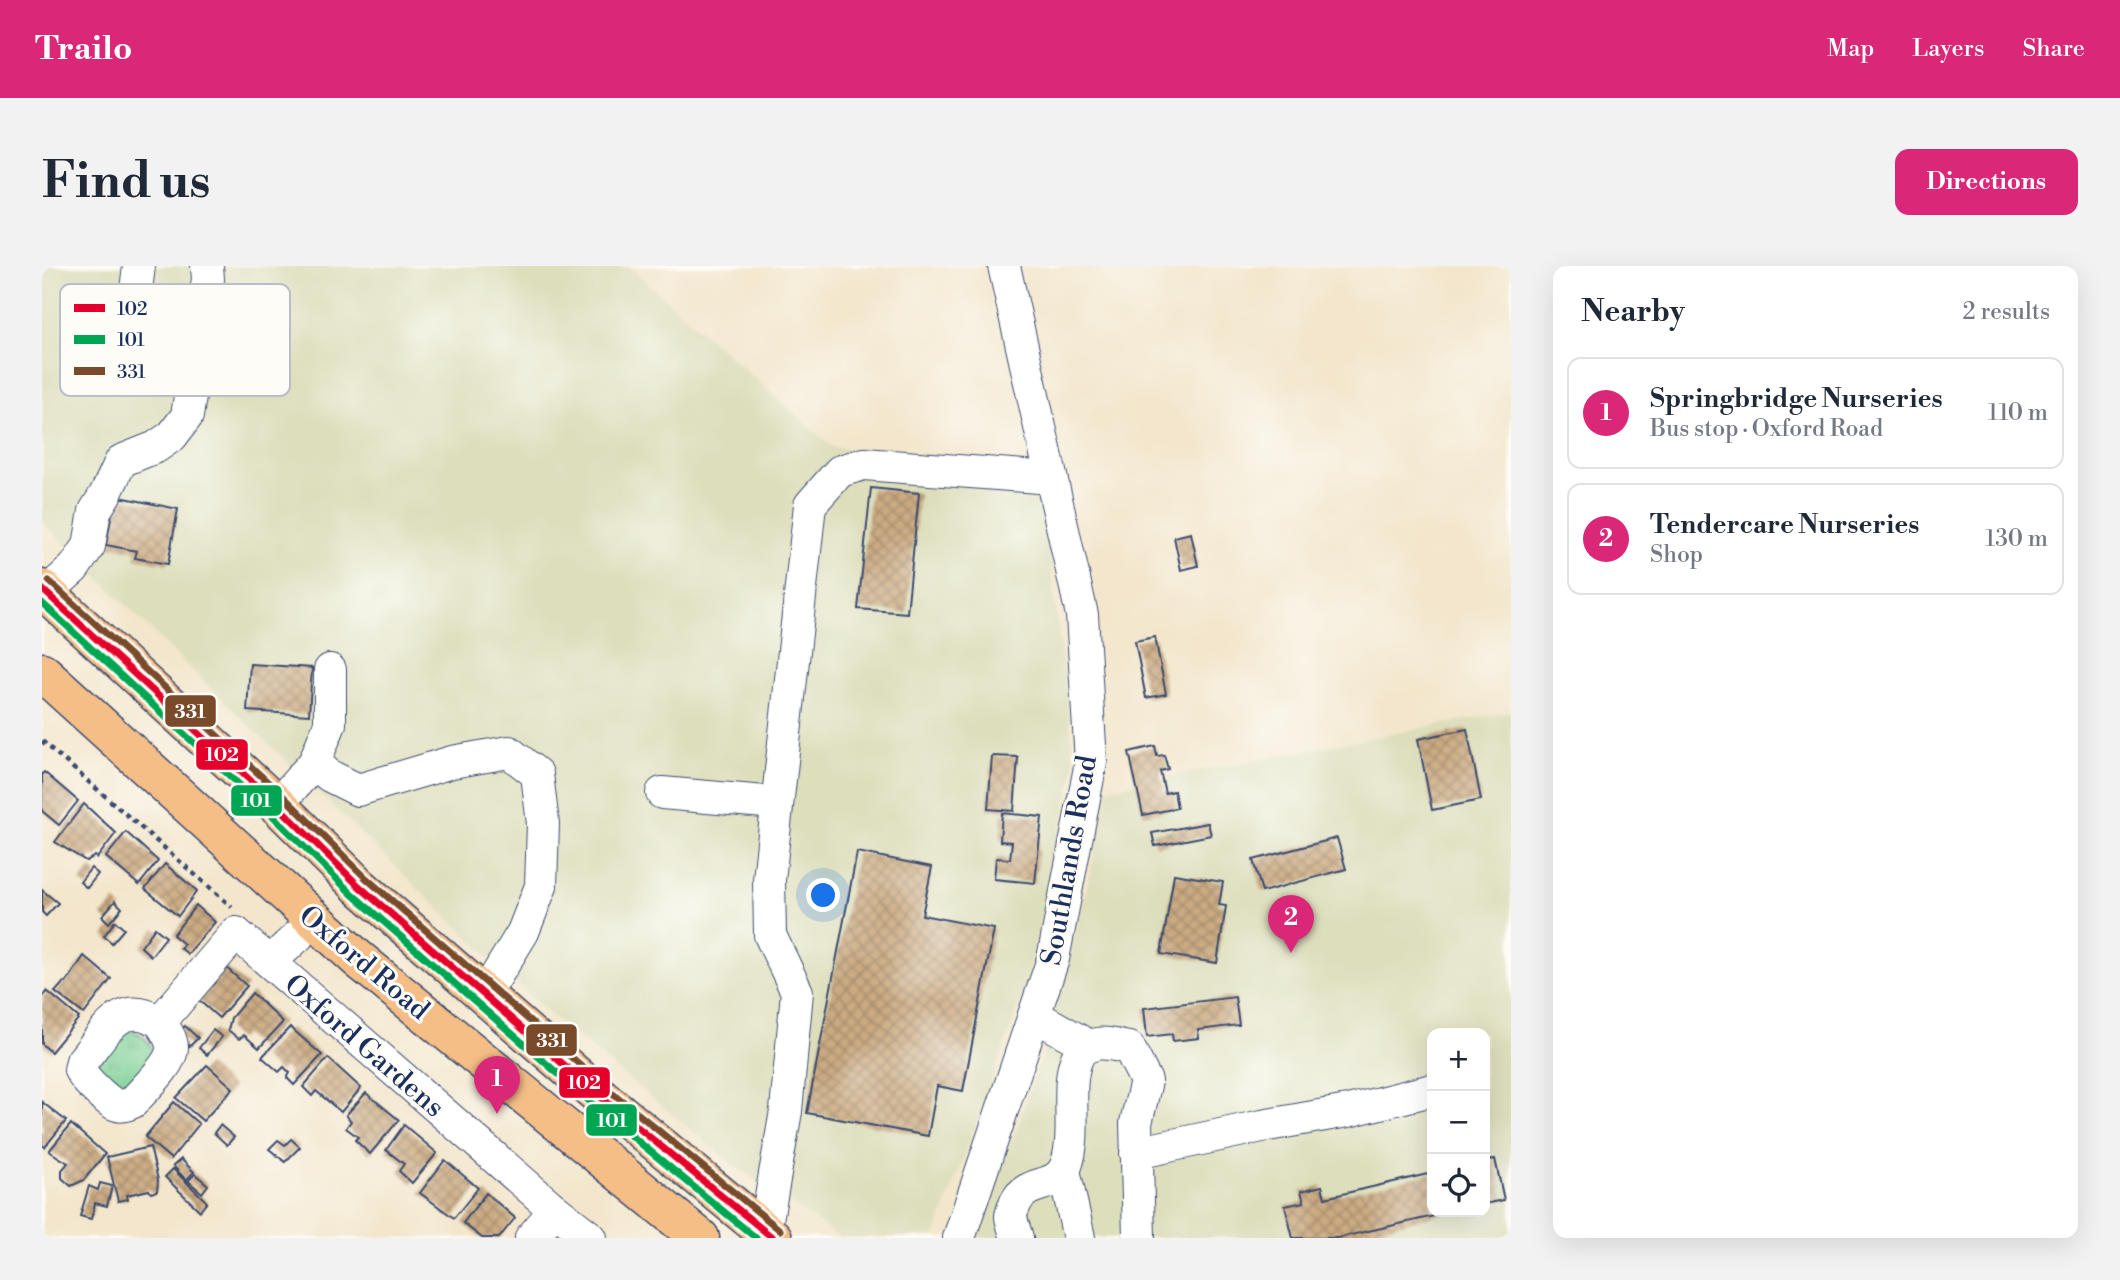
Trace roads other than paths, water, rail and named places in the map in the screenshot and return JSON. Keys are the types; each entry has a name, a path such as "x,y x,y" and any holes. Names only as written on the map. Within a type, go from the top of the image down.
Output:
{"highway":[{"name":"Oxford Road","path":"44,591 277,805 359,886 602,1098 769,1235"},
{"name":"Oxford Road","path":"42,672 358,960 700,1238"}],"street":[{"path":"206,266 207,284"},
{"name":"Southlands Road","path":"959,1238 1053,959 1091,762 1082,615 1004,266"},
{"path":"44,591 74,568 89,545 95,511 121,461 156,447 172,436 187,416 190,396"},
{"path":"769,1235 786,1111 797,992 770,935 769,880 810,505 840,471 864,464 1051,478"},
{"path":"277,805 314,763 330,724 330,670"},
{"path":"314,763 330,776 358,790 452,762 509,752 537,774 543,824 541,886 523,932 484,996"},
{"path":"663,793 777,803"},
{"path":"270,962 314,920"},
{"name":"Oxford Gardens","path":"160,1022 236,933 555,1210 591,1238"},
{"path":"1034,1015 1089,1046"},
{"path":"1017,1238 1011,1214 1020,1193 1053,1181 1064,1171 1069,1156 1073,1121 1074,1067 1079,1052 1100,1043 1129,1048 1146,1082 1136,1123 1139,1238"},
{"path":"1136,1153 1348,1111 1428,1091"},
{"path":"985,1162 1029,1188"},
{"path":"1064,1171 1079,1238"},
{"path":"531,1238 555,1210"}],"place":[{"name":"Tendercare Nurseries","path":"1291,953"},
{"name":"Springbridge Nurseries","path":"497,1114"}]}
